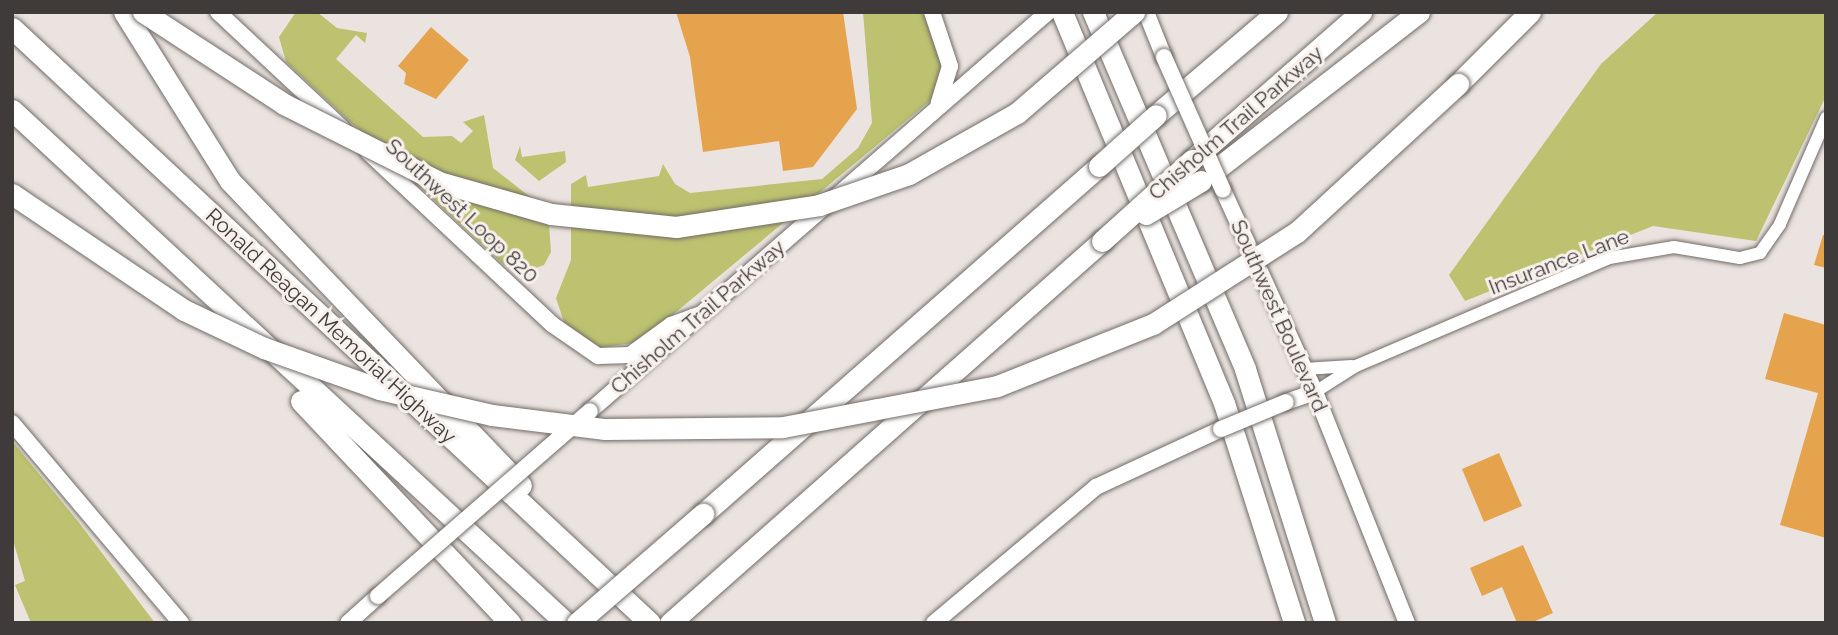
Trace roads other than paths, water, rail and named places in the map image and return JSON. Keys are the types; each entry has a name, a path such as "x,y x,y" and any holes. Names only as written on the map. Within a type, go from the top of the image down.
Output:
{"highway":[{"path":"124,12 230,181 521,485 537,518"},
{"path":"143,12 284,104 429,178 551,214 676,227 819,205 909,174 1017,113 1134,12"},
{"path":"1062,12 1224,402 1294,623"},
{"path":"1093,12 1245,369 1325,623"},
{"path":"1100,12 1121,75"},
{"path":"577,623 1276,12"},
{"name":"Chisholm Trail Parkway","path":"670,623 1362,12"},
{"path":"1102,241 1201,181 1419,12"},
{"path":"12,194 184,310 345,379 459,409 560,425 742,430 938,401 1112,344 1193,302 1297,232 1458,84 1531,12"},
{"name":"Ronald Reagan Memorial Highway","path":"12,29 650,623"},
{"path":"12,110 215,303 565,623"},
{"path":"215,303 242,345 318,416 510,623"}],"main road":[{"name":"Southwest Loop 820","path":"218,12 584,348 615,358 630,355 671,325 701,314"},
{"path":"932,12 950,66 935,110"},
{"name":"Southwest Boulevard","path":"1146,12 1315,392 1364,525 1407,623"},
{"name":"Chisholm Trail Parkway","path":"348,623 1044,16"},
{"path":"934,623 1096,487 1209,434 1315,392"},
{"path":"12,423 181,623"},
{"path":"149,586 167,623"}],"street":[{"name":"Insurance Lane","path":"1315,392 1356,366 1609,258 1674,247 1740,258 1760,253 1780,224 1826,118"},
{"name":"Insurance Lane","path":"1304,369 1356,366"}]}
